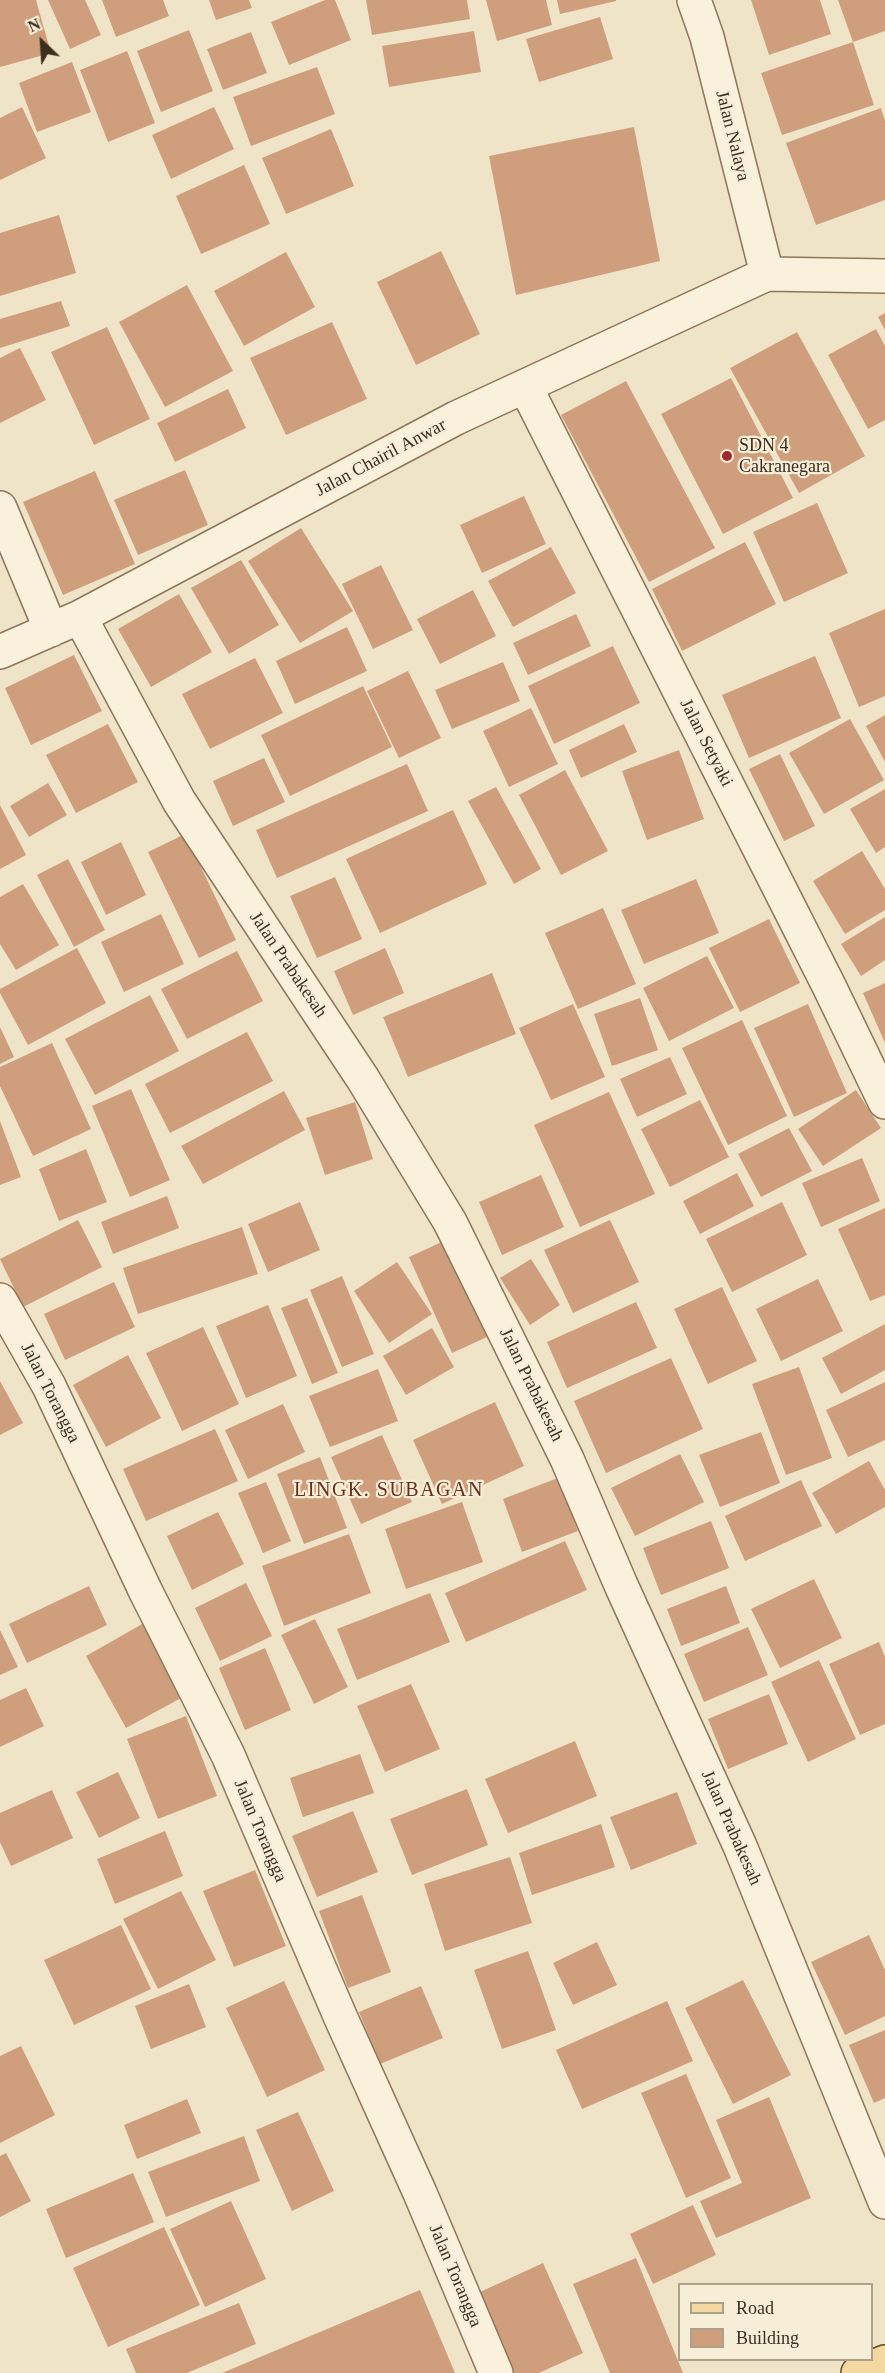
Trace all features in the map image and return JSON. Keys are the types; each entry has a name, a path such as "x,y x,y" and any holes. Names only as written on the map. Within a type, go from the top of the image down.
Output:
{"main road":[{"path":"858,2373 885,2362"}],"street":[{"name":"Jalan Nalaya","path":"694,0 707,37 767,274"},
{"path":"767,274 885,276"},
{"name":"Jalan Chairil Anwar","path":"0,652 66,624 456,418 767,274"},
{"name":"Jalan Setyaki","path":"525,386 885,1101"},
{"name":"Jalan Prabakesah","path":"0,508 66,624 179,801 363,1079 450,1222 567,1459 621,1585 740,1846 885,2202"},
{"name":"Jalan Torangga","path":"0,1300 49,1386 145,1590 228,1755 340,2016 420,2193 496,2373"}],"building":[{"path":"0,0 36,0 51,53 0,67"},
{"path":"48,0 85,0 101,35 70,49"},
{"path":"102,0 163,0 169,16 116,37"},
{"path":"209,0 249,0 252,8 216,20"},
{"path":"325,0 335,0 351,40 289,65 271,22"},
{"path":"366,0 467,0 470,19 372,35"},
{"path":"486,0 546,0 552,25 497,41"},
{"path":"557,0 616,0 616,1 560,14"},
{"path":"751,0 820,0 831,34 769,55"},
{"path":"838,0 885,0 885,31 853,42"},
{"path":"600,17 613,59 539,82 526,39"},
{"path":"189,30 213,91 161,112 137,51"},
{"path":"474,31 481,72 389,87 382,46"},
{"path":"251,32 267,73 223,90 207,49"},
{"path":"853,42 874,105 782,135 761,73"},
{"path":"127,51 155,123 108,142 80,70"},
{"path":"72,62 91,112 37,132 19,83"},
{"path":"317,67 335,114 251,146 233,97"},
{"path":"22,107 46,158 0,180 0,118"},
{"path":"214,107 234,149 171,179 152,135"},
{"path":"881,108 885,121 885,200 816,225 786,143"},
{"path":"634,127 660,261 516,295 489,156"},
{"path":"331,129 354,186 286,214 262,158"},
{"path":"244,165 270,224 201,254 176,196"},
{"path":"59,215 76,273 0,296 0,233"},
{"path":"441,251 480,334 416,365 377,282"},
{"path":"286,252 315,307 244,346 214,291"},
{"path":"187,285 233,371 165,407 119,322"},
{"path":"61,301 70,326 0,348 0,319"},
{"path":"885,313 885,330 878,317"},
{"path":"332,322 367,399 286,435 250,358"},
{"path":"107,327 150,419 94,445 51,352"},
{"path":"876,329 885,346 885,420 868,429 828,355"},
{"path":"797,332 865,456 799,493 730,368"},
{"path":"20,348 46,400 0,423 0,358"},
{"name":"SDN 4 Cakranegara","path":"731,378 793,498 723,534 661,414"},
{"path":"626,381 715,548 649,582 561,415"},
{"path":"228,389 246,428 175,462 157,423"},
{"path":"185,470 208,525 138,555 114,500"},
{"path":"95,471 135,564 63,595 23,502"},
{"path":"524,496 546,544 482,573 460,525"},
{"path":"817,503 848,573 784,602 753,532"},
{"path":"301,528 353,611 300,643 248,561"},
{"path":"745,542 776,604 682,651 652,589"},
{"path":"551,547 576,593 513,627 488,581"},
{"path":"241,560 279,625 229,654 191,588"},
{"path":"381,565 413,630 373,649 342,584"},
{"path":"473,590 496,636 440,664 417,619"},
{"path":"179,594 212,652 151,687 118,629"},
{"path":"885,609 885,696 859,707 829,633"},
{"path":"576,614 591,646 528,675 513,643"},
{"path":"347,627 367,671 295,704 276,661"},
{"path":"613,646 640,703 554,744 528,686"},
{"path":"74,655 102,711 31,745 5,688"},
{"path":"815,656 841,718 749,758 722,695"},
{"path":"255,658 283,713 210,749 182,694"},
{"path":"503,662 520,701 452,729 435,690"},
{"path":"408,671 441,738 399,758 367,691"},
{"path":"363,686 392,747 290,796 261,735"},
{"path":"531,708 558,764 509,787 483,731"},
{"path":"885,715 885,762 866,726"},
{"path":"850,719 884,780 824,814 789,753"},
{"path":"108,724 138,782 76,813 46,755"},
{"path":"624,724 637,752 581,778 569,750"},
{"path":"679,750 704,819 647,840 622,771"},
{"path":"780,754 815,826 784,841 749,769"},
{"path":"264,758 285,802 233,826 213,781"},
{"path":"407,764 428,811 277,878 256,830"},
{"path":"565,770 608,851 561,875 519,795"},
{"path":"48,783 67,815 29,837 10,806"},
{"path":"496,787 541,869 514,884 468,801"},
{"path":"885,789 885,847 876,853 850,809"},
{"path":"0,805 26,855 0,869"},
{"path":"453,810 487,884 380,933 346,859"},
{"path":"185,834 236,940 199,958 148,852"},
{"path":"121,842 146,895 106,915 81,862"},
{"path":"862,851 885,889 885,910 845,934 813,881"},
{"path":"68,859 105,930 74,947 37,875"},
{"path":"335,877 362,939 317,958 290,896"},
{"path":"696,879 719,933 644,964 621,910"},
{"path":"23,884 59,945 16,970 0,944 0,897"},
{"path":"603,908 636,984 578,1009 545,933"},
{"path":"161,914 184,964 124,992 101,942"},
{"path":"885,917 885,960 861,976 841,944"},
{"path":"769,919 800,983 740,1012 709,948"},
{"path":"77,948 106,1003 28,1045 0,989"},
{"path":"385,948 404,993 353,1015 334,971"},
{"path":"237,951 263,1001 187,1039 161,989"},
{"path":"707,956 734,1008 669,1041 643,988"},
{"path":"492,973 516,1034 408,1077 383,1017"},
{"path":"885,983 885,1043 863,993"},
{"path":"150,995 179,1051 95,1095 65,1039"},
{"path":"640,998 658,1050 612,1066 594,1014"},
{"path":"573,1004 605,1077 551,1100 519,1028"},
{"path":"808,1004 847,1093 794,1117 754,1028"},
{"path":"742,1020 787,1116 728,1145 682,1048"},
{"path":"0,1027 14,1057 0,1064"},
{"path":"247,1032 273,1081 170,1133 145,1084"},
{"path":"52,1043 91,1129 33,1156 0,1086 0,1067"},
{"path":"670,1057 687,1094 637,1117 620,1079"},
{"path":"131,1089 170,1180 130,1197 92,1106"},
{"path":"856,1090 881,1128 823,1166 798,1129"},
{"path":"284,1091 305,1130 203,1184 181,1146"},
{"path":"609,1092 655,1194 580,1227 534,1125"},
{"path":"700,1100 729,1157 670,1187 641,1129"},
{"path":"355,1102 373,1159 325,1175 306,1118"},
{"path":"0,1121 21,1177 0,1185"},
{"path":"789,1128 812,1171 761,1197 738,1154"},
{"path":"86,1149 107,1202 59,1221 39,1169"},
{"path":"862,1158 880,1201 821,1227 802,1183"},
{"path":"737,1173 754,1206 700,1234 683,1201"},
{"path":"541,1175 564,1227 502,1255 479,1202"},
{"path":"167,1196 179,1228 113,1254 101,1222"},
{"path":"300,1202 320,1250 268,1272 248,1224"},
{"path":"782,1202 807,1255 732,1292 706,1239"},
{"path":"885,1208 885,1295 870,1301 838,1229"},
{"path":"78,1220 102,1267 23,1307 0,1259"},
{"path":"610,1220 639,1282 573,1313 544,1250"},
{"path":"242,1227 258,1274 138,1314 123,1268"},
{"path":"444,1241 487,1337 452,1353 409,1257"},
{"path":"531,1259 560,1305 530,1325 500,1278"},
{"path":"397,1262 432,1314 389,1343 354,1291"},
{"path":"342,1276 374,1354 342,1367 310,1290"},
{"path":"818,1279 843,1331 781,1361 756,1309"},
{"path":"114,1282 135,1327 65,1360 44,1314"},
{"path":"722,1287 757,1361 708,1384 674,1309"},
{"path":"307,1298 338,1373 312,1384 281,1308"},
{"path":"636,1302 657,1348 567,1388 547,1342"},
{"path":"268,1305 297,1376 246,1398 216,1326"},
{"path":"885,1324 885,1370 841,1394 822,1358"},
{"path":"203,1327 239,1404 182,1431 146,1353"},
{"path":"432,1328 454,1367 406,1395 383,1356"},
{"path":"128,1355 161,1418 106,1447 73,1385"},
{"path":"671,1358 703,1429 606,1473 574,1401"},
{"path":"799,1367 832,1458 786,1475 752,1384"},
{"path":"378,1369 398,1421 330,1447 309,1396"},
{"path":"0,1381 23,1423 0,1435"},
{"path":"885,1382 885,1440 848,1457 826,1410"},
{"path":"495,1402 524,1466 442,1504 413,1440"},
{"path":"283,1404 305,1452 248,1479 225,1430"},
{"path":"215,1429 238,1481 146,1521 123,1469"},
{"path":"761,1432 780,1483 720,1507 699,1455"},
{"path":"382,1435 412,1502 361,1524 331,1457"},
{"path":"680,1454 704,1502 635,1536 611,1488"},
{"path":"320,1457 347,1528 304,1544 277,1474"},
{"path":"869,1461 885,1490 885,1507 836,1534 812,1493"},
{"path":"558,1478 578,1531 522,1552 503,1499"},
{"path":"801,1480 822,1526 745,1561 725,1516"},
{"path":"266,1482 291,1541 263,1553 238,1493"},
{"path":"462,1502 483,1562 406,1589 385,1529"},
{"path":"218,1512 244,1564 192,1590 167,1536"},
{"path":"711,1521 729,1568 661,1595 643,1548"},
{"path":"349,1534 371,1593 284,1626 262,1566"},
{"path":"565,1541 587,1590 466,1642 445,1593"},
{"path":"814,1579 842,1638 780,1668 751,1609"},
{"path":"246,1583 272,1636 220,1661 195,1608"},
{"path":"89,1586 107,1625 27,1663 9,1624"},
{"path":"726,1586 740,1623 681,1646 667,1609"},
{"path":"430,1593 450,1642 357,1680 337,1629"},
{"path":"151,1619 192,1692 126,1728 86,1656"},
{"path":"315,1619 348,1687 314,1704 281,1635"},
{"path":"748,1627 768,1675 704,1702 684,1654"},
{"path":"0,1630 18,1667 0,1675"},
{"path":"879,1642 885,1657 885,1724 860,1735 829,1664"},
{"path":"265,1648 291,1710 245,1730 219,1668"},
{"path":"819,1660 856,1739 808,1762 771,1682"},
{"path":"411,1684 440,1749 385,1772 357,1706"},
{"path":"26,1688 44,1726 0,1747 0,1700"},
{"path":"769,1694 788,1744 728,1769 708,1719"},
{"path":"186,1716 217,1796 158,1819 127,1739"},
{"path":"575,1741 597,1796 508,1833 485,1779"},
{"path":"360,1754 374,1793 303,1817 290,1778"},
{"path":"118,1772 140,1818 99,1838 76,1792"},
{"path":"467,1789 488,1845 412,1875 390,1819"},
{"path":"52,1790 73,1838 11,1866 0,1842 0,1813"},
{"path":"677,1792 697,1844 631,1870 610,1817"},
{"path":"353,1811 378,1872 317,1897 292,1836"},
{"path":"601,1824 615,1867 532,1895 519,1853"},
{"path":"165,1831 183,1876 115,1904 97,1859"},
{"path":"510,1857 532,1923 445,1951 424,1884"},
{"path":"255,1870 286,1946 234,1967 203,1891"},
{"path":"181,1891 216,1960 158,1989 123,1919"},
{"path":"362,1895 391,1972 348,1988 319,1911"},
{"path":"121,1925 151,1989 74,2025 44,1960"},
{"path":"869,1935 885,1970 885,2016 845,2035 811,1962"},
{"path":"597,1942 617,1985 573,2005 553,1963"},
{"path":"528,1951 556,2030 502,2049 474,1970"},
{"path":"743,1980 791,2075 733,2104 685,2008"},
{"path":"284,1981 325,2070 267,2097 226,2008"},
{"path":"189,1984 206,2027 151,2049 135,2006"},
{"path":"421,1986 443,2038 380,2064 359,2012"},
{"path":"667,2001 693,2061 582,2109 556,2050"},
{"path":"885,2030 885,2098 874,2103 849,2045"},
{"path":"21,2046 55,2115 0,2143 0,2056"},
{"path":"686,2074 731,2178 686,2198 641,2093"},
{"path":"769,2097 811,2198 716,2238 700,2201 742,2183 716,2120"},
{"path":"187,2099 201,2133 137,2159 124,2125"},
{"path":"298,2112 334,2191 292,2211 256,2130"},
{"path":"244,2136 260,2181 166,2217 148,2172"},
{"path":"6,2153 31,2201 0,2217 0,2156"},
{"path":"133,2173 154,2222 66,2258 46,2209"},
{"path":"231,2201 266,2279 205,2307 170,2229"},
{"path":"693,2205 716,2255 653,2284 630,2234"},
{"path":"164,2227 200,2305 108,2347 73,2268"},
{"path":"636,2258 683,2373 610,2373 573,2284"},
{"path":"543,2263 583,2353 539,2373 514,2373 478,2293"},
{"path":"420,2290 455,2373 222,2373"},
{"path":"239,2303 256,2344 187,2373 136,2373 126,2349"}],"place":[{"name":"SDN 4 Cakranegara","path":"727,456"}],"district":[{"name":"LINGK. SUBAGAN","path":"389,1491"}]}
